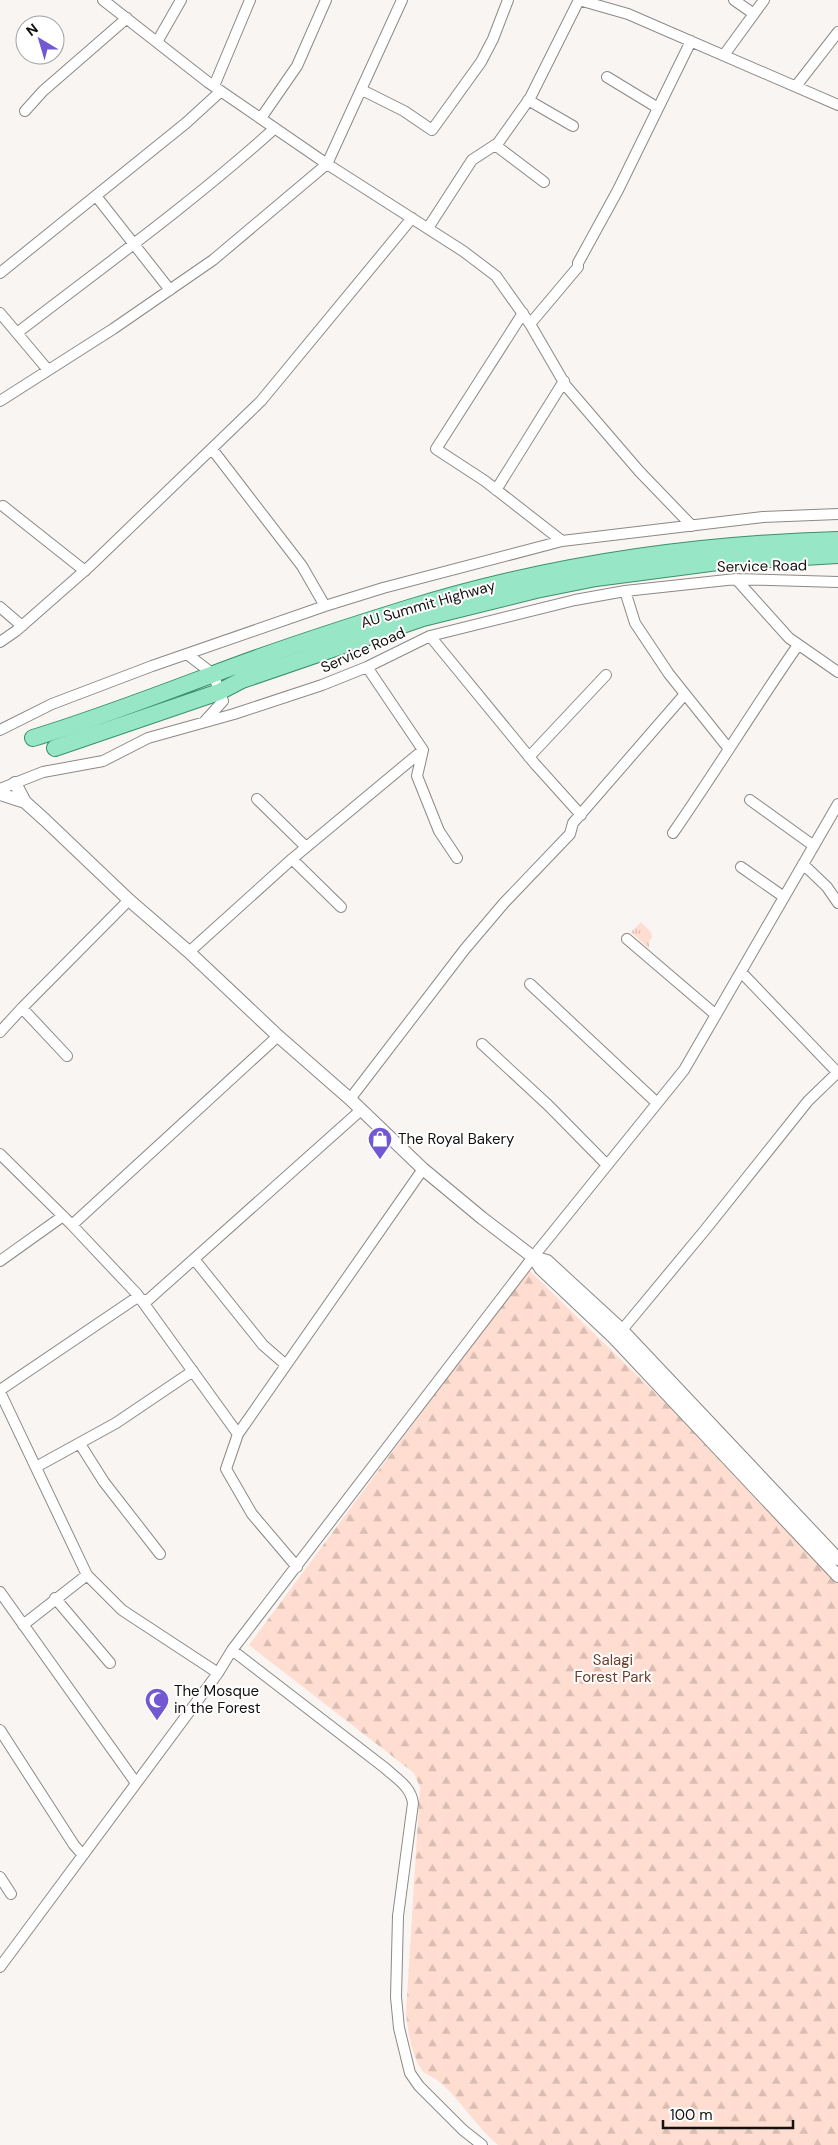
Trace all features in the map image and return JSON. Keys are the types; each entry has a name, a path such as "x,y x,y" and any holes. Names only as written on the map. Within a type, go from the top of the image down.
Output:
{"main road":[{"name":"AU Summit Highway","path":"34,738 92,719 323,635 411,607 532,576 592,563 711,547 838,540"},
{"name":"AU Summit Highway","path":"55,748 219,692 242,680 422,618 536,590 596,578 718,562 838,556"}],"street":[{"path":"103,0 217,88 327,164 463,251 496,276 523,313 564,382 639,471 692,526"},
{"path":"157,42 181,0"},
{"path":"0,273 186,123 217,88 250,0"},
{"path":"261,118 297,66 326,0"},
{"path":"0,401 213,260 327,164 402,0"},
{"path":"362,90 404,111 432,130 481,62 493,39 508,0"},
{"path":"428,228 472,160 498,143 528,100 579,0 628,14 838,105"},
{"path":"734,0 754,14"},
{"path":"724,55 764,0"},
{"path":"24,111 43,91 127,18"},
{"path":"796,86 838,32"},
{"path":"530,324 578,267 578,263 618,190 691,41"},
{"path":"607,78 658,108"},
{"path":"528,100 573,126"},
{"path":"16,333 233,166 275,128"},
{"path":"495,145 544,182"},
{"path":"96,196 170,290"},
{"path":"0,642 22,626 85,571 267,394 412,218"},
{"path":"0,313 48,370"},
{"path":"523,313 436,449 496,490 562,541"},
{"path":"496,490 564,382"},
{"path":"212,449 302,566 325,606"},
{"path":"3,506 85,571"},
{"path":"0,730 52,704 325,606 383,588 562,541 764,517 838,514"},
{"path":"736,579 789,638 838,672"},
{"name":"Service Road","path":"0,788 44,772 103,761 148,738 203,723 322,685 367,667 430,636 575,600 625,591 736,579 838,582"},
{"path":"625,591 635,623 669,674 729,749"},
{"path":"0,607 22,626"},
{"path":"430,636 529,757 581,815"},
{"path":"672,833 711,779 748,717 798,645"},
{"path":"187,654 213,674 223,701 203,723"},
{"path":"367,667 423,750 417,776 439,831 457,858"},
{"path":"529,757 606,675"},
{"path":"350,1099 465,949 504,903 570,834 574,823 685,694"},
{"path":"189,952 292,859 423,750"},
{"path":"14,783 24,802 278,1036 350,1099 423,1169 533,1257 541,1269 614,1338 838,1576"},
{"path":"0,794 24,802"},
{"path":"257,799 306,847"},
{"path":"750,800 814,846"},
{"path":"0,1967 218,1673 232,1650 533,1257 684,1070 838,804"},
{"path":"292,859 341,907"},
{"path":"803,864 827,887 838,903"},
{"path":"741,867 784,898"},
{"path":"0,1032 129,900"},
{"path":"627,939 716,1015"},
{"path":"622,1330 808,1101 838,1072 741,972"},
{"path":"530,984 658,1103"},
{"path":"22,1008 67,1056"},
{"path":"72,1226 278,1036"},
{"path":"482,1044 549,1106 607,1165"},
{"path":"218,1673 122,1610 88,1575 0,1391 136,1298 148,1300 361,1110"},
{"path":"0,1154 4,1166 62,1216 140,1300 238,1434"},
{"path":"296,1567 252,1514 226,1468 238,1434 423,1169"},
{"path":"0,1261 62,1216"},
{"path":"533,1257 547,1261 622,1330 838,1560"},
{"path":"194,1259 263,1345 286,1365"},
{"path":"36,1467 116,1423 193,1371"},
{"path":"80,1444 104,1482 160,1554"},
{"path":"23,1624 88,1575"},
{"path":"0,1592 136,1783"},
{"path":"55,1598 110,1663"},
{"path":"232,1650 385,1768 408,1789 412,1796 413,1803 398,1916 396,1997 399,2028 410,2073 419,2086 463,2130 482,2145"},
{"path":"0,1730 74,1845 82,1854"},
{"path":"0,1877 11,1894"}],"green space":[{"path":"641,922 651,932 652,937 649,942 649,949 631,932"},
{"name":"Salagi Forest Park","path":"528,1269 727,1463 838,1580 838,2145 498,2145 445,2087 422,2071 411,2042 406,2013 420,1787 414,1773 249,1645"}],"place":[{"name":"The Royal Bakery","path":"380,1160"},
{"name":"The Mosque in the Forest","path":"157,1721"}]}
